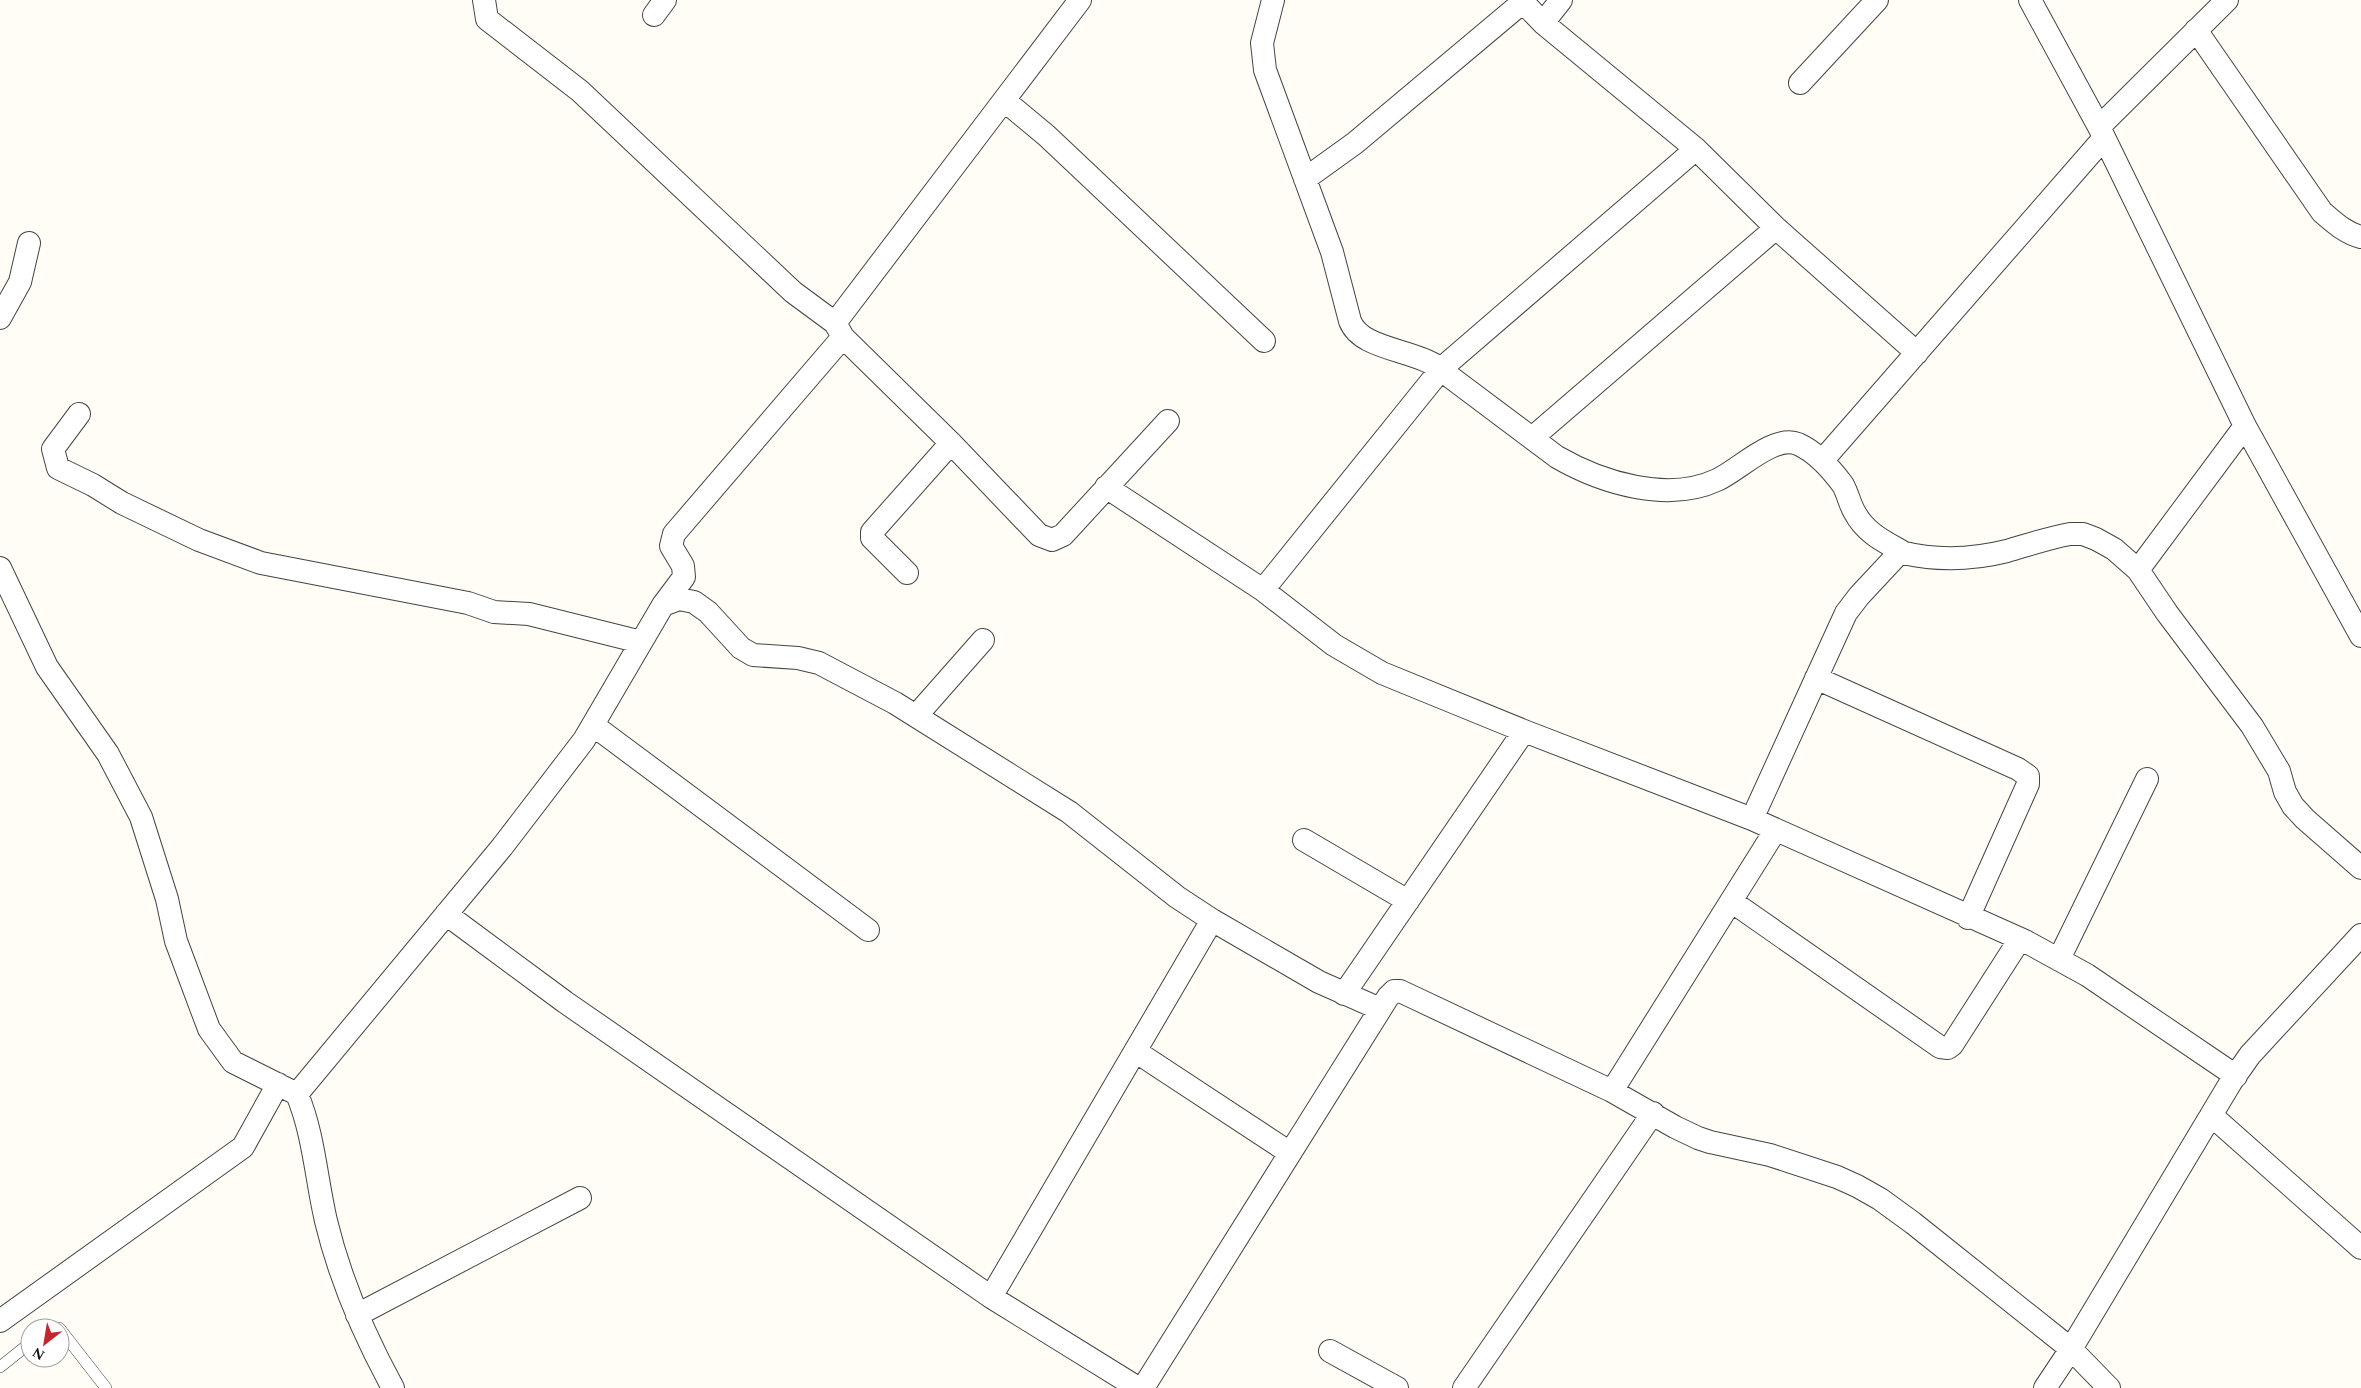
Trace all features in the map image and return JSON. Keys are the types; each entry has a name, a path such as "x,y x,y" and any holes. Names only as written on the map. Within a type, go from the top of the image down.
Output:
{"street":[{"path":"484,0 487,19 580,91 793,292 839,330 951,443 1032,529 1048,539 1056,540 1063,535 1106,486 1168,421"},
{"path":"0,1321 243,1147 288,1089 446,914 508,840 584,740 663,605 685,574 683,566 671,546 674,534 839,330 1080,0"},
{"path":"1273,0 1265,27 1262,55 1265,70 1332,252 1353,329 1362,338 1405,352 1442,368 1449,376 1557,457 1587,473 1624,484 1656,489 1687,488 1717,480 1767,449 1788,442 1798,444 1822,461 1843,486 1855,513 1864,526 1900,552 1933,559 1989,555 2056,536 2083,534 2114,549 2138,570 2167,613 2252,726 2279,771 2285,792 2293,806 2361,868"},
{"path":"1543,23 1561,0"},
{"path":"1800,83 1877,0"},
{"path":"2030,0 2101,133 2245,426 2361,636"},
{"path":"1822,461 1917,353 2101,133 2196,30 2227,0"},
{"path":"1306,179 1355,143 1522,1 1543,23 1696,149 1776,228 1917,353"},
{"path":"2196,30 2322,212 2340,228 2352,235 2361,237"},
{"path":"1005,101 1047,136 1264,341"},
{"path":"1263,590 1442,368 1696,149"},
{"path":"1532,438 1776,228"},
{"path":"0,318 20,282 30,243"},
{"path":"80,414 53,449 58,468 93,485 122,503 199,540 262,563 468,603 494,612 529,614 641,642"},
{"path":"2138,570 2245,426"},
{"path":"907,574 872,538 872,532 951,443"},
{"path":"1106,486 1263,590 1334,645 1360,661 1399,681 1752,819 1968,918 2020,939 2087,975 2236,1076"},
{"path":"1752,819 1851,605 1901,551"},
{"path":"0,568 47,667 108,754 141,817 167,900 176,941 209,1029 233,1062 288,1089 310,1134 331,1238 357,1315 393,1388"},
{"path":"663,605 679,598 694,602 708,612 742,648 753,655 798,658 819,663 916,716 1069,812 1178,897 1212,920 1344,994 1380,1009"},
{"path":"916,716 983,640"},
{"path":"1816,678 2018,769 2028,776 2028,784 1968,918"},
{"path":"593,725 868,930"},
{"path":"1344,994 1524,731"},
{"path":"2059,959 2147,779"},
{"path":"1612,1091 1775,831"},
{"path":"1304,840 1408,902"},
{"path":"1731,900 1940,1047 1948,1048 1952,1045 2020,939"},
{"path":"446,914 565,1002 990,1298 1138,1388"},
{"path":"990,1298 1212,920"},
{"path":"2045,1388 2071,1349 2211,1115 2250,1055 2361,935"},
{"path":"1143,1388 1380,1009 1390,994 1400,991 1612,1091 1675,1127 1710,1142 1770,1155 1857,1186 1880,1199 1913,1224 2071,1349 2109,1388"},
{"path":"1135,1052 1290,1153"},
{"path":"1464,1388 1653,1113"},
{"path":"2211,1115 2361,1248"},
{"path":"357,1315 580,1198"},
{"path":"1330,1351 1397,1388"}],"lane":[{"path":"70,1342 106,1388"},
{"path":"0,1367 20,1351"}]}
